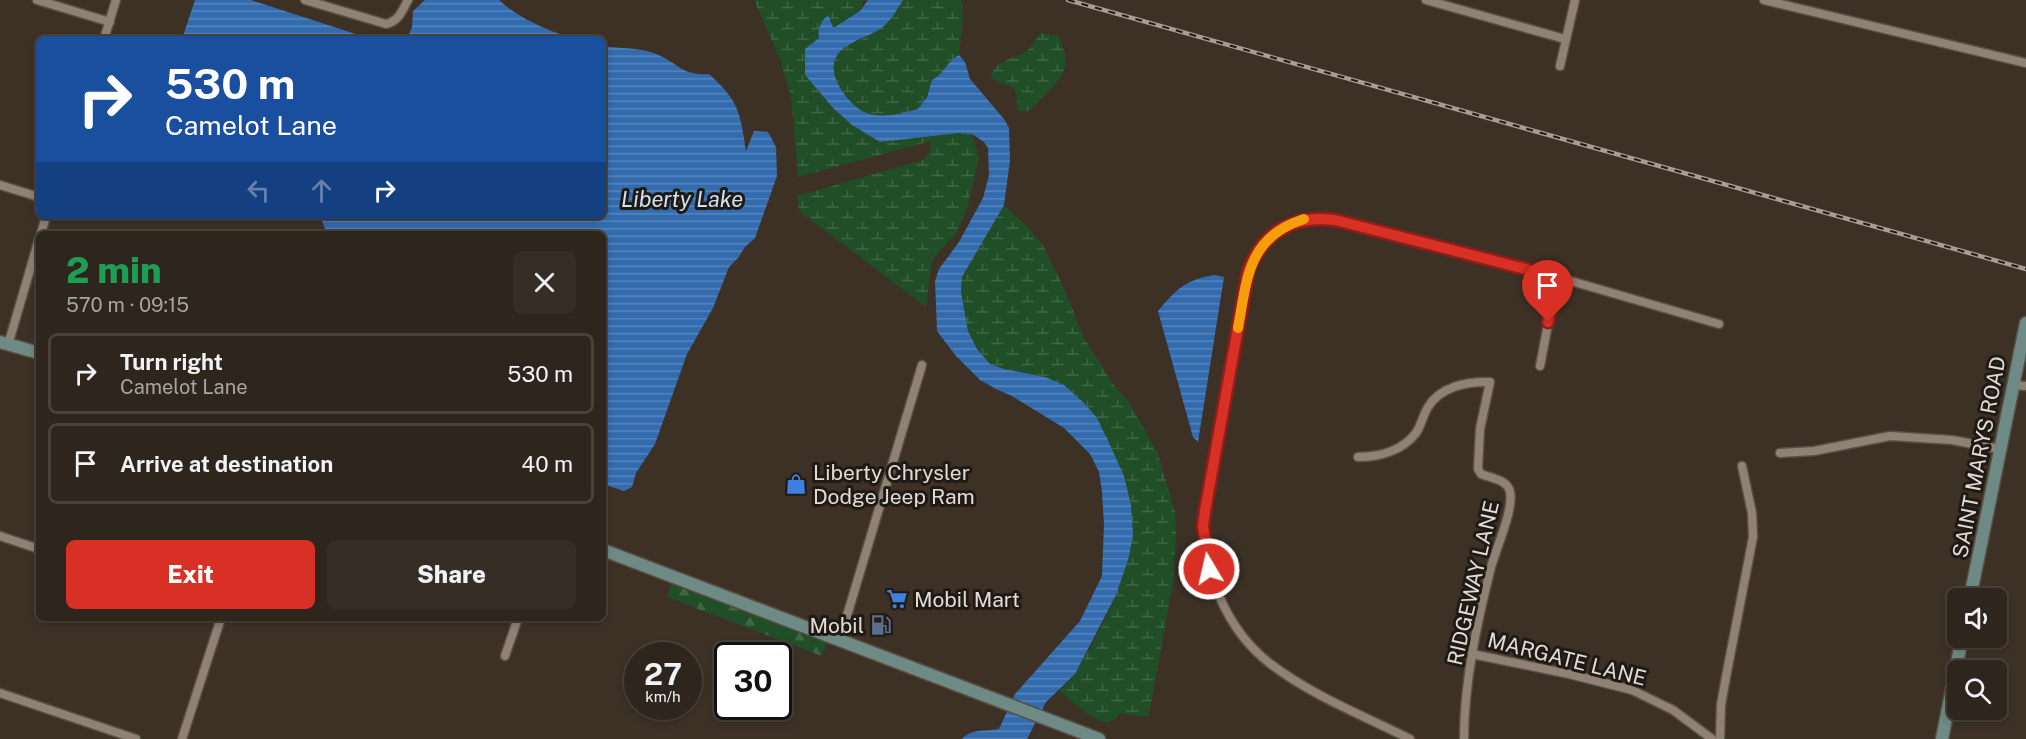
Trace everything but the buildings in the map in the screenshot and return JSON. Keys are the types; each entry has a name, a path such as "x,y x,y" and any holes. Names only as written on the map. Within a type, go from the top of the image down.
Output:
{"main road":[{"name":"SAINT MARYS ROAD","path":"1972,588 2000,449 2020,385 2026,323"},
{"path":"4,343 36,352"},
{"path":"606,551 1099,739"},
{"path":"1942,739 1960,648"}],"street":[{"path":"38,0 110,22"},
{"path":"105,36 116,0"},
{"path":"305,0 386,24 393,22 400,15 408,0"},
{"path":"1426,0 1565,39"},
{"path":"1560,66 1575,0"},
{"path":"1764,0 2026,63"},
{"path":"0,185 36,196"},
{"path":"1410,739 1308,689 1270,664 1242,636 1228,615 1209,569 1203,526 1205,511 1248,272 1261,246 1273,235 1295,222 1320,218 1335,220 1557,277 1719,324"},
{"path":"4,343 36,248"},
{"path":"1539,366 1557,277"},
{"path":"840,639 922,365"},
{"name":"RIDGEWAY LANE","path":"1358,457 1374,457 1399,448 1417,432 1422,417 1435,398 1447,390 1472,383 1490,382 1480,429 1478,469 1481,474 1505,483 1510,489 1511,497 1502,536 1492,564 1472,654 1464,739"},
{"path":"1780,453 1814,451 1890,436 1952,440 2000,449"},
{"path":"1720,739 1725,686 1753,537 1752,513 1742,466"},
{"path":"0,536 36,548"},
{"path":"182,739 220,621"},
{"path":"505,656 517,621"},
{"name":"MARGATE LANE","path":"1472,654 1632,690 1673,710 1712,739"},
{"path":"0,693 136,739"}],"green space":[{"path":"754,0 864,0 860,11 819,38 804,64 805,75 833,109 852,125 972,134 979,157 968,206 956,233 932,260 926,307 799,211 797,196 923,160 930,151 931,141 798,177 791,97 780,59"},
{"path":"903,0 962,0 963,19 959,55 932,80 927,97 918,109 884,116 868,113 853,104 837,83 835,60 839,52 865,38 882,24"},
{"path":"1040,33 1058,36 1065,60 1064,69 1060,78 1030,111 1018,111 1015,88 990,77 1003,61 1019,56 1029,49"},
{"path":"1004,205 1029,228 1044,247 1084,338 1113,384 1129,402 1158,454 1175,511 1173,583 1149,715 1142,717 1120,713 1109,722 1104,722 1059,691 1075,674 1101,628 1116,595 1129,557 1133,534 1131,505 1124,476 1045,377 990,364 977,349 968,331 963,311 962,277"},
{"path":"671,584 827,643 822,656 792,645 792,642 785,642 667,597"}],"water":[{"path":"195,0 251,0 362,36 183,36"},
{"path":"425,0 499,0 532,22 567,36 408,36 412,27 413,11"},
{"path":"868,0 903,0 884,26 847,46 839,52 835,59 837,83 853,104 860,110 876,115 893,115 918,109 927,97 932,80 959,55 965,62 970,79 1009,128 1010,160 1004,205 962,277 961,292 968,331 977,349 990,364 1045,377 1064,385 1084,403 1097,418 1111,447 1124,476 1131,505 1133,534 1129,557 1116,595 1075,674 1046,702 1027,739 962,739 970,733 999,729 1015,694 1080,621 1102,576 1104,525 1099,472 1090,454 1064,428 1012,396 980,380 956,356 937,331 935,281 939,269 959,242 983,198 989,175 988,148 984,142 972,134 959,133 880,142 852,125 833,108 805,75 805,49 819,38 819,28 823,20 828,15 835,27 860,11"},
{"name":"Liberty Lake","path":"606,46 650,52 686,71 709,74 727,92 737,108 746,151 754,131 768,132 776,147 777,176 755,238 729,267 713,308 687,354 655,444 636,473 632,487 624,491 606,485 606,231 326,231 321,219 606,219"},
{"path":"1215,275 1224,277 1198,442 1193,437 1158,311 1189,282"}],"railway":[{"path":"1068,0 2026,269"}],"slow traffic":[{"path":"1238,328 1252,260 1261,246 1273,235 1284,227 1304,219"}],"place":[{"name":"Liberty Chrysler Dodge Jeep Ram","path":"796,484"},
{"name":"Mobil Mart","path":"897,599"},
{"name":"Mobil","path":"881,625"}],"route":[{"path":"1209,569 1203,526 1248,272 1261,246 1273,235 1284,227 1307,219 1335,220 1557,277 1548,322"}]}
